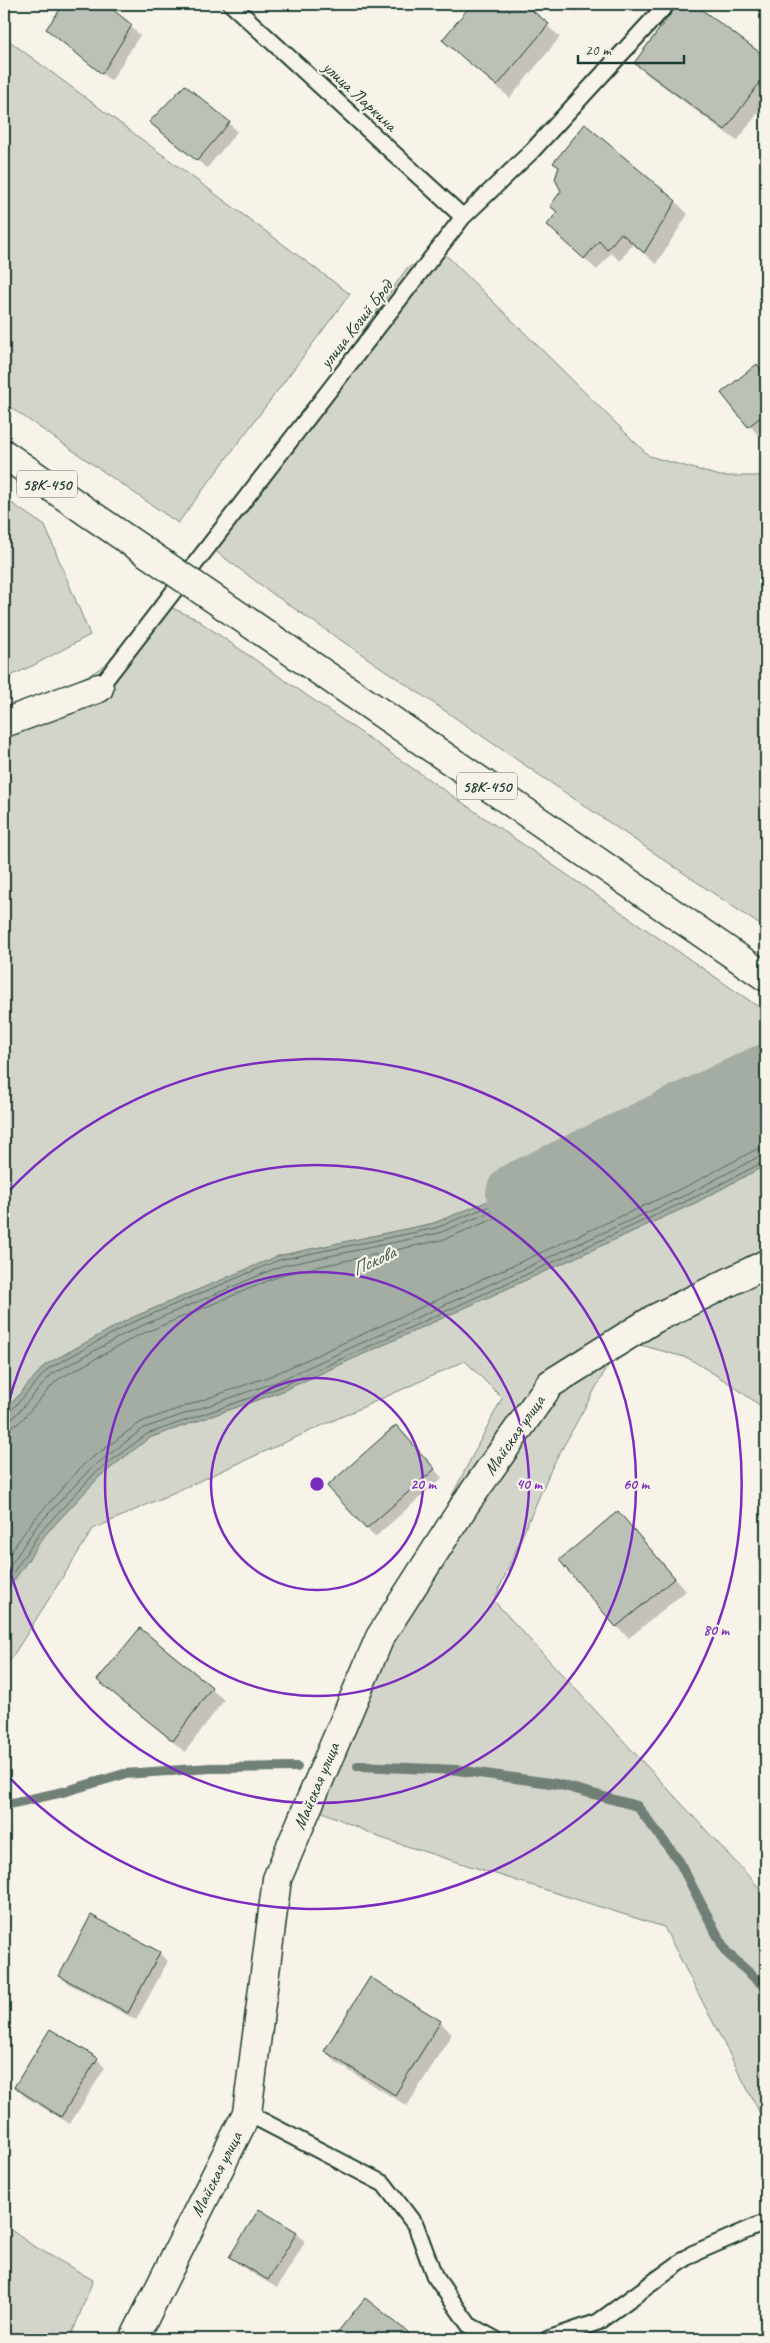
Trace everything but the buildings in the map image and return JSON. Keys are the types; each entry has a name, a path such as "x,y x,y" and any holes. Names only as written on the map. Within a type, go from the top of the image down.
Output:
{"main road":[{"name":"58К-450","path":"4,454 766,978"},
{"path":"4,723 99,688"},
{"name":"Майская улица","path":"134,2339 247,2113 277,1878 380,1636 466,1503 550,1384 654,1319 766,1264"}],"lane":[{"name":"улица Ларкина","path":"231,4 463,217"},
{"name":"улица Козий Брод","path":"99,688 463,217 532,151 667,4"},
{"path":"247,2113 384,2184 416,2226 434,2275 468,2325 496,2339"},
{"path":"548,2339 598,2322 692,2254 766,2222"}],"shaded area":[{"path":"4,37 350,294 178,523 4,403"},
{"path":"443,252 649,456 720,476 766,476 766,929 273,594 210,547 407,268"},
{"path":"4,498 45,526 90,635 4,679"},
{"path":"164,604 196,619 766,1012 766,1061 610,1152 434,1223 278,1256 129,1319 45,1365 4,1412 4,715 93,673 133,645"},
{"path":"766,1165 766,1410 732,1385 688,1358 622,1340 552,1467 494,1601 766,1895 766,2125 664,1927 381,1838 296,1800 502,1398 465,1361 93,1529 4,1670 4,1595 45,1535 99,1477 149,1438 280,1392 695,1203"},
{"path":"4,2225 32,2245 93,2280 70,2339 4,2339"}],"water":[{"path":"766,1061 766,1165 695,1203 280,1392 149,1438 99,1477 45,1535 4,1595 4,1412 45,1365 129,1319 278,1256 434,1223 610,1152"}],"waterway":[{"name":"Пскова","path":"518,1194 766,1076"},
{"path":"358,1766 457,1770 557,1784 637,1806 679,1861 726,1952 766,1988"},
{"path":"4,1805 63,1792 124,1774 210,1768 297,1767"}]}
